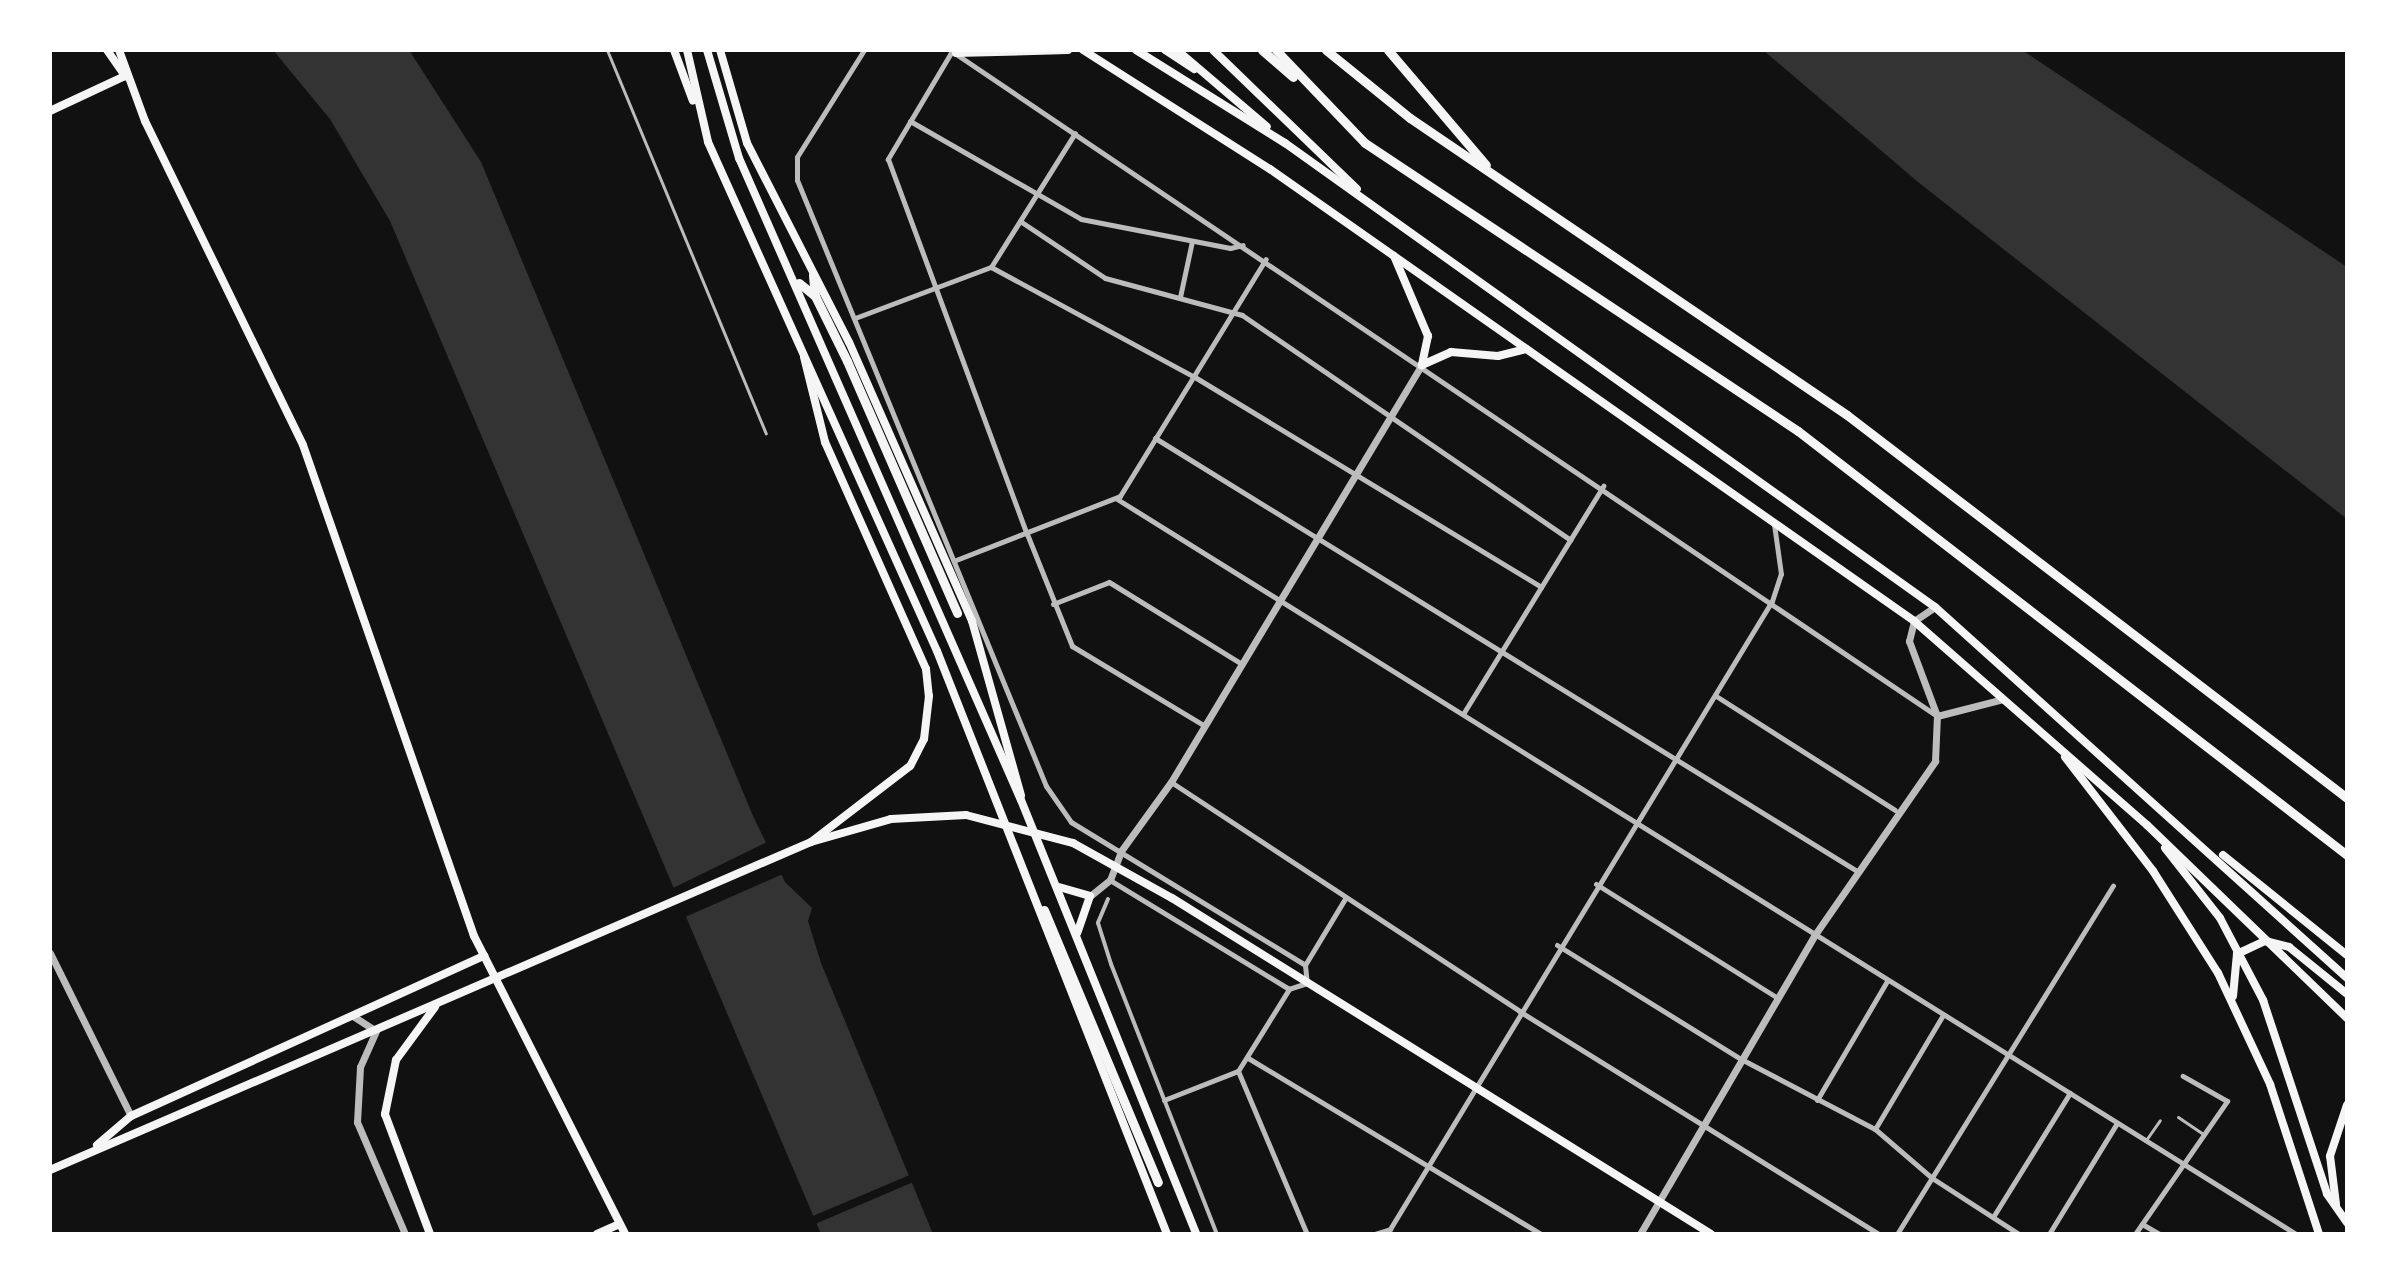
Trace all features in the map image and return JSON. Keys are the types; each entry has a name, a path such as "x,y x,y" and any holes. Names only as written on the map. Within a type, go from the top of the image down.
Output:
{"highway":[{"path":"1262,50 1456,210 1798,431 1930,528 2347,855"},
{"path":"1276,50 1312,94"},
{"path":"1326,50 1496,177 1847,415 2347,798"},
{"path":"1388,50 1496,177"},
{"path":"813,275 815,296 957,613"},
{"path":"799,283 815,296"},
{"path":"1044,910 1158,1182"}],"main road":[{"path":"107,50 125,76 303,445 484,956 625,1234"},
{"path":"119,50 125,76"},
{"path":"674,50 1044,910 1072,1007 1167,1234"},
{"path":"687,50 699,112"},
{"path":"707,50 728,129 799,283 1021,800 1196,1234"},
{"path":"720,50 747,143 813,275 972,621 1021,800"},
{"path":"952,52 1068,50"},
{"path":"1083,50 1394,256 1914,621 2147,825 2347,1018"},
{"path":"1136,50 1285,143 1935,607 2173,815 2347,978"},
{"path":"1165,50 1215,82"},
{"path":"1177,50 1285,143"},
{"path":"1213,50 1374,207"},
{"path":"50,111 125,76"},
{"path":"1394,256 1428,336 1422,365"},
{"path":"1422,365 1451,352 1498,356 1526,349"},
{"path":"803,353 825,442 928,680 927,727 910,766 811,842"},
{"path":"2053,741 2153,871 2234,1004 2270,1084 2319,1234"},
{"path":"50,1170 184,1108 435,1006 811,842 891,819 966,815 1073,843 1172,898 1711,1234"},
{"path":"2173,815 2347,955"},
{"path":"2147,825 2221,920 2262,998 2337,1210 2347,1223"},
{"path":"1055,884 1066,894 1090,896 1076,938"},
{"path":"2234,1004 2237,954 2265,941 2289,947 2347,994"},
{"path":"87,1154 131,1116 484,956"},
{"path":"430,1234 387,1129 388,1085 405,1043 435,1006"},
{"path":"2337,1210 2330,1156 2347,1105"},
{"path":"597,1234 619,1224"}],"street":[{"path":"864,50 795,167 1055,802 1071,822 1305,965"},
{"path":"1202,724 1072,646 1053,604 888,159 952,52 1603,486 1937,716 2004,699"},
{"path":"910,121 1035,197 1081,219 1192,241 1244,245"},
{"path":"855,318 991,267 1075,133"},
{"path":"1020,221 1091,272 1233,310 1570,540"},
{"path":"1180,297 1192,241"},
{"path":"956,560 1117,499 1266,259"},
{"path":"991,267 1193,376 1541,587"},
{"path":"1090,896 1110,880 1121,851 1171,782 1202,724 1422,365"},
{"path":"1155,438 1857,871"},
{"path":"1463,714 1603,486"},
{"path":"1117,499 2296,1234"},
{"path":"1375,1234 1390,1229 1557,945 1677,759 1772,601 1781,574 1773,523"},
{"path":"1053,604 1109,582 1240,663"},
{"path":"1640,1234 1814,936 1895,810 1935,761 1937,716 1912,659 1914,621 1935,607"},
{"path":"1716,696 1895,810"},
{"path":"1171,782 1519,1011 1878,1234"},
{"path":"1110,880 1289,989"},
{"path":"1596,884 1778,998"},
{"path":"1897,1234 2113,885"},
{"path":"1164,1100 1238,1071 1289,989 1307,983 1305,965 1346,897"},
{"path":"1108,899 1098,923 1217,1234"},
{"path":"1557,945 1741,1059 1816,1101 1875,1129 1932,1178 2019,1234"},
{"path":"50,953 131,1116"},
{"path":"1816,1101 1887,981"},
{"path":"1875,1129 1943,1015"},
{"path":"352,1016 376,1031 360,1067 357,1122 405,1234"},
{"path":"1248,1058 1541,1234"},
{"path":"1238,1071 1307,1234"},
{"path":"2135,1234 2227,1101 2183,1076"},
{"path":"1993,1217 2070,1093"},
{"path":"2049,1234 2117,1123"},
{"path":"2142,1224 2159,1234"}],"lane":[{"path":"607,50 766,433"},
{"path":"2178,1117 2202,1133"},
{"path":"2146,1140 2160,1120"}],"shaded area":[{"path":"273,50 409,50 481,162 753,816 785,882 812,908 808,921 821,963 933,1234 821,1234 390,221 330,119"},
{"path":"1763,50 2022,50 2347,267 2347,519 1918,182"}],"pier":[{"path":"769,841 785,873 683,918 671,889"},
{"path":"912,1174 915,1181 812,1225 809,1218"}]}
